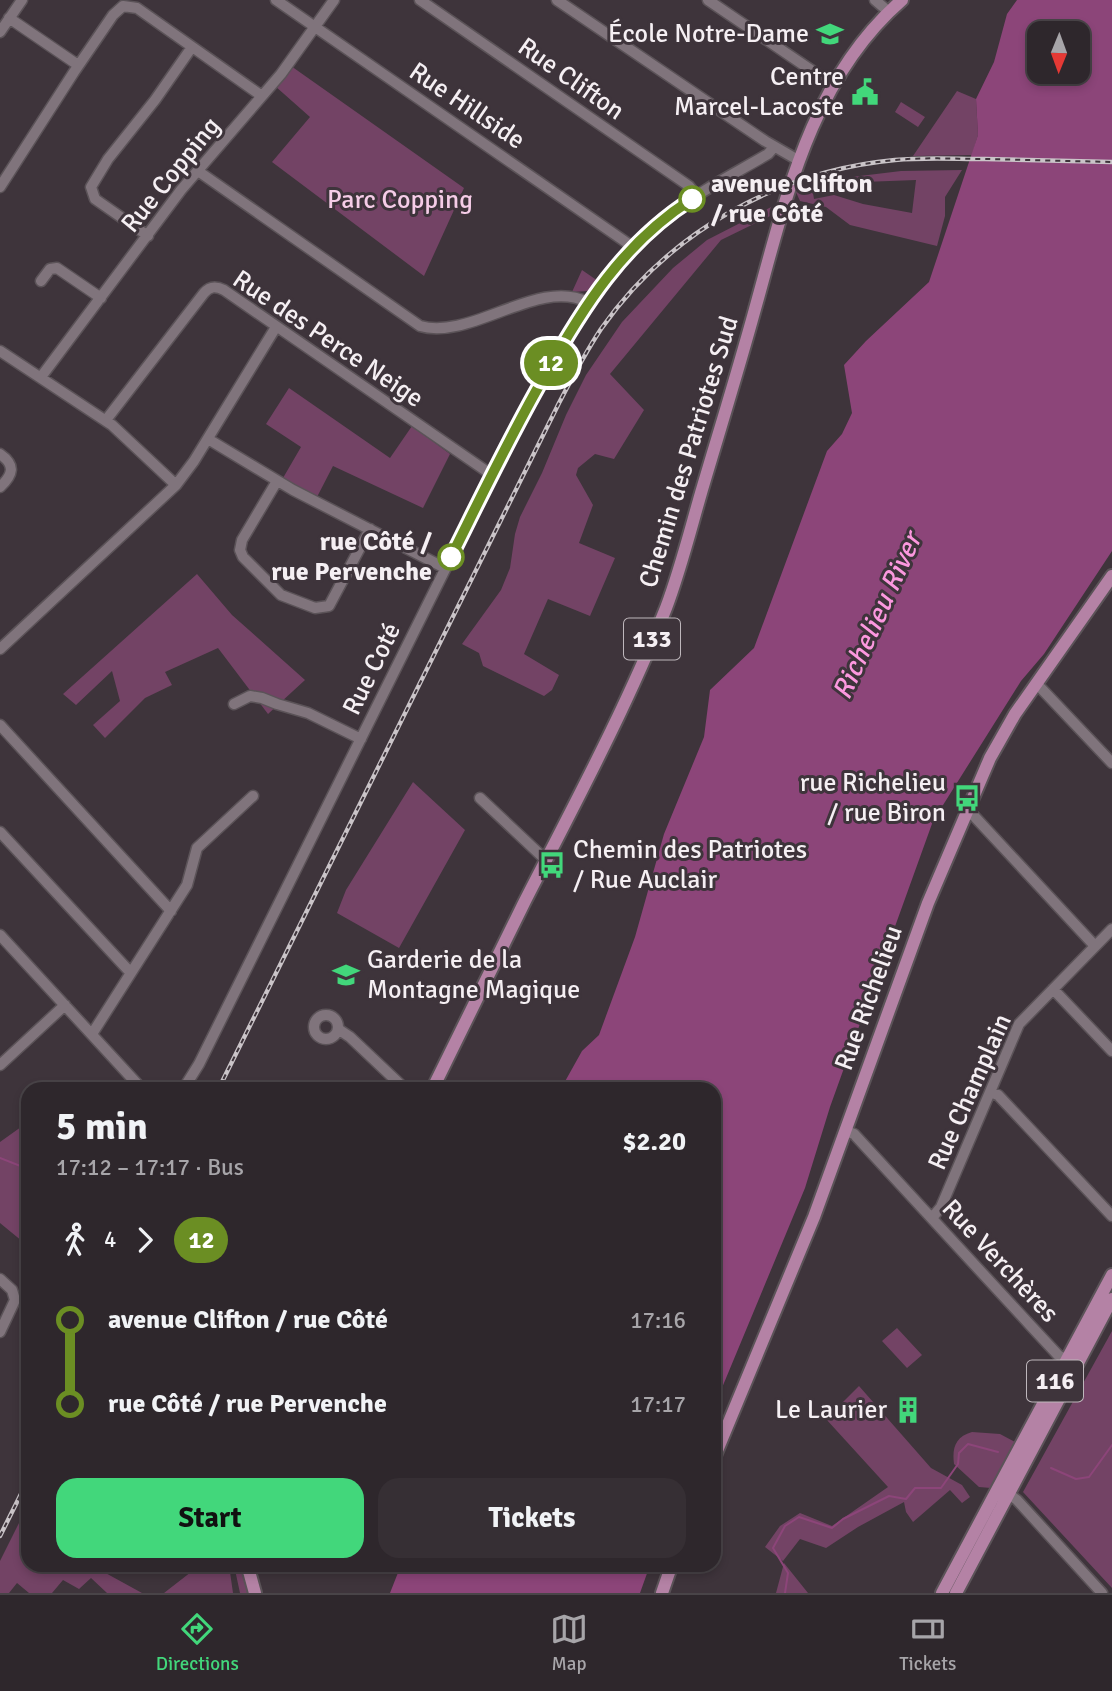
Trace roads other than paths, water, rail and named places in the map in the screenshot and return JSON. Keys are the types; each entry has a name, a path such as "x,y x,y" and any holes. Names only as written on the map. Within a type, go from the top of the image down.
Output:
{"main road":[{"name":"133","path":"798,160 819,109 833,85 859,47 902,0"},
{"name":"Chemin des Patriotes Sud","path":"436,1082 610,738 668,604 798,160"},
{"name":"Rue Richelieu","path":"721,1441 802,1250 928,903 966,812 999,740 1112,576"},
{"name":"116","path":"956,1593 1067,1360 1112,1275"},
{"name":"116","path":"942,1593 1004,1491 1112,1299"},
{"path":"249,1572 255,1593"},
{"path":"662,1593 669,1572"}],"street":[{"path":"0,32 22,0"},
{"name":"Rue Hillside","path":"276,0 633,247"},
{"name":"Rue Copping","path":"41,377 198,171 281,74 334,0"},
{"name":"Rue Clifton","path":"420,0 689,186 697,196"},
{"path":"557,0 774,147 798,160"},
{"path":"708,0 833,85"},
{"path":"875,0 889,12"},
{"path":"0,187 116,10 127,5 134,7 262,96"},
{"path":"9,18 78,65"},
{"path":"148,236 94,199 91,187 108,159 155,100 192,47"},
{"name":"Rue Coté","path":"188,1082 520,420 587,302 633,247 672,213 768,154 774,147"},
{"path":"198,171 420,326 445,328 556,297 573,297 587,302"},
{"path":"41,281 50,269 57,268 101,298"},
{"name":"Rue des Perce Neige","path":"106,420 207,289 222,288 492,475"},
{"path":"0,649 176,485 208,439 276,327"},
{"path":"0,351 106,420 176,485"},
{"path":"208,439 278,481 445,568"},
{"path":"0,454 9,461 12,470 9,479 0,487"},
{"path":"278,481 242,540 240,550 244,559 287,599 317,608 331,604 370,529"},
{"path":"1037,684 1112,763"},
{"path":"234,704 250,696 262,698 308,713 361,739"},
{"path":"0,724 171,911"},
{"path":"92,1034 190,880 197,848 253,796"},
{"path":"480,798 547,861"},
{"path":"966,812 974,816 1095,946"},
{"path":"0,832 130,972"},
{"name":"Rue Champlain","path":"932,1218 942,1207 1019,1024 1112,929"},
{"path":"0,935 136,1082"},
{"path":"1053,989 1112,1051"},
{"path":"0,1065 65,1005"},
{"path":"338,1029 351,1037 398,1082"},
{"path":"990,1092 998,1095 1112,1216"},
{"name":"Rue Verchères","path":"846,1131 854,1134 1049,1345 1067,1360"},
{"path":"0,1279 12,1290 15,1300 0,1332"},
{"path":"1004,1491 1102,1593"}],"water":[{"name":"Richelieu River","path":"1017,0 1112,0 1112,551 1044,654 1021,681 933,821 830,1107 805,1188 721,1390 721,1082 565,1082 582,1051 599,1035 635,937 664,834 704,737 710,690 754,648 827,451 842,434 852,413 844,365 929,282 978,135 976,99 994,62 1007,14"},
{"path":"398,1572 648,1572 640,1593 390,1593"}],"waterway":[{"path":"0,1158 21,1166"},
{"path":"785,1593 788,1573 773,1548 785,1526 799,1517 832,1528 843,1519 889,1496 906,1499 915,1488 941,1488 958,1464 959,1453 968,1444 998,1452"},
{"path":"1051,1468 1076,1479 1089,1477 1112,1445"}],"railway":[{"path":"222,1082 559,403 595,338 628,294 659,263 730,212 809,177 852,166 906,159 1112,162"},
{"path":"0,1536 21,1494"}],"place":[{"name":"École Notre-Dame","path":"830,34"},
{"name":"Centre Marcel-Lacoste","path":"865,92"},
{"name":"avenue Clifton / rue Côté","path":"692,199"},
{"name":"rue Côté / rue Pervenche","path":"451,557"},
{"name":"rue Richelieu / rue Biron","path":"967,798"},
{"name":"Chemin des Patriotes / Rue Auclair","path":"552,865"},
{"name":"Garderie de la Montagne Magique","path":"346,975"},
{"name":"Le Laurier","path":"908,1410"}],"park label":[{"name":"Parc Copping","path":"400,200"}]}
